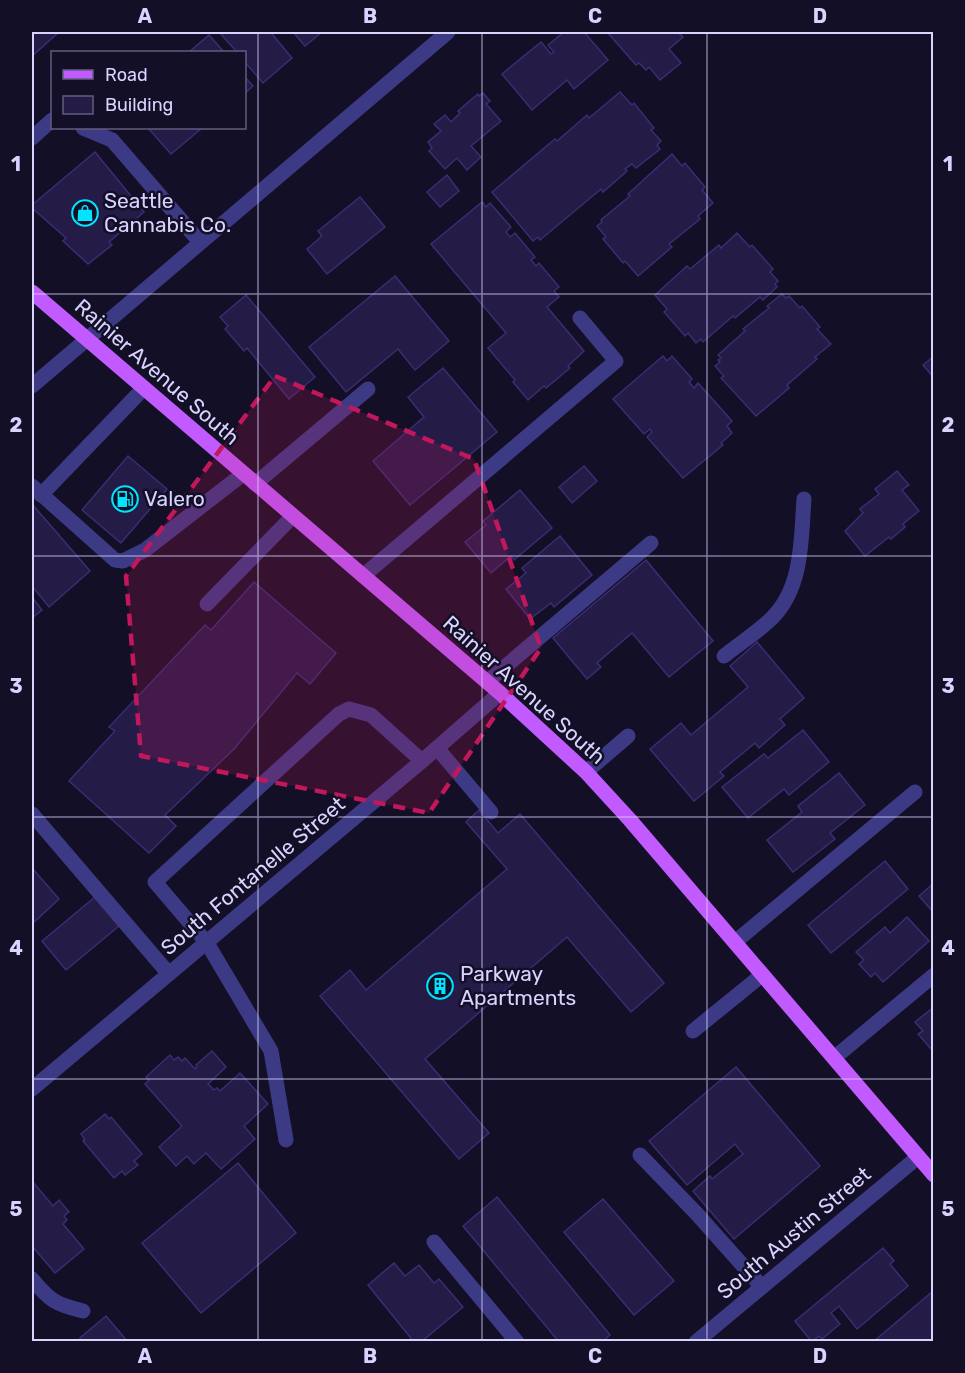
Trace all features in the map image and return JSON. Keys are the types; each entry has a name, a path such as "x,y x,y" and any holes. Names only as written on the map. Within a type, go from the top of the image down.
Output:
{"main road":[{"name":"Rainier Avenue South","path":"32,292 500,693 586,772 630,820 933,1175"}],"street":[{"path":"32,386 448,32"},
{"path":"32,138 51,121"},
{"path":"85,129 112,140 200,242"},
{"path":"363,576 616,361 580,318"},
{"path":"144,388 36,490 115,560 123,561 146,550 243,474"},
{"path":"255,484 368,389"},
{"path":"724,656 773,617 788,595 799,566 804,499"},
{"path":"207,604 293,516"},
{"path":"487,682 651,543"},
{"name":"South Fontanelle Street","path":"32,1089 500,693"},
{"path":"286,1140 271,1051 207,943 156,882 339,714 349,709 371,715 422,761"},
{"path":"586,772 628,736"},
{"path":"436,748 491,812"},
{"path":"735,942 915,792"},
{"path":"32,814 169,974"},
{"path":"693,1031 762,975"},
{"path":"834,1058 933,975"},
{"path":"640,1155 697,1214 762,1287"},
{"name":"South Austin Street","path":"696,1341 918,1157"},
{"path":"434,1242 517,1341"},
{"path":"32,1279 49,1299 63,1306 84,1311"}],"highlighted area":[{"path":"275,376 474,459 541,648 429,813 141,756 126,576"}],"building":[{"path":"32,32 59,32 32,56"},
{"path":"219,32 274,32 272,34 292,58 263,83 246,63 246,51 236,51"},
{"path":"293,32 322,32 305,46"},
{"path":"564,32 584,32 608,60 574,89 567,80 532,110 502,74 541,42 551,54 554,52 548,45"},
{"path":"607,32 678,32 683,37 669,49 681,63 660,80 649,67 646,70 639,63 636,65"},
{"path":"209,35 223,51 190,51"},
{"path":"246,78 253,86 246,92"},
{"path":"620,92 632,105 634,103 654,128 651,130 661,141 657,145 660,149 636,168 632,164 625,169 627,171 603,192 601,189 540,240 538,237 533,241 492,192 555,139 557,141 587,115 589,118"},
{"path":"483,93 490,101 486,104 501,121 471,146 481,157 467,170 457,158 445,169 429,151 432,148 428,142 441,131 434,124 445,115 451,122 460,113 458,111 478,94 479,96"},
{"path":"149,129 201,129 171,154"},
{"path":"95,152 144,212 109,242 112,245 88,264 63,241 66,238 32,208 32,205"},
{"path":"672,154 682,166 685,163 705,187 702,190 713,203 698,216 700,219 669,244 672,247 638,276 625,261 623,263 603,239 606,237 597,226"},
{"path":"447,175 459,191 440,207 427,192"},
{"path":"360,197 385,227 327,274 307,249 322,236 318,231"},
{"path":"482,202 486,207 490,203 511,227 506,232 510,237 515,233 535,257 531,260 536,266 539,263 559,287 554,291 559,297 547,307 584,351 568,366 570,368 528,400 513,382 515,380 488,348 506,333 431,244"},
{"path":"737,233 750,247 752,245 773,269 770,272 778,281 775,284 777,287 763,300 760,297 735,318 733,316 703,342 701,339 696,343 688,333 685,336 664,312 667,309 655,295 687,266 690,269 719,245 721,248"},
{"path":"395,276 449,341 415,370 398,349 346,392 309,347"},
{"path":"782,294 786,298 789,296 800,308 802,306 820,327 817,329 831,344 787,385 789,388 756,416 721,378 724,376 715,366 720,362 718,360 721,358 718,355"},
{"path":"246,295 315,377 289,399 247,348 244,351 225,329 228,326 220,317"},
{"path":"663,356 667,361 672,356 692,379 689,382 694,388 698,383 732,421 727,426 732,433 721,443 723,445 683,478 647,437 652,432 650,429 644,434 613,399"},
{"path":"934,356 934,378 923,365"},
{"path":"443,368 497,432 410,505 373,461 424,417 408,397"},
{"name":"Valero","path":"128,456 167,489 121,543 82,510"},
{"path":"584,466 597,481 572,503 559,487"},
{"path":"897,471 909,485 902,490 919,511 903,524 905,527 891,539 889,537 865,556 845,531 863,513 860,509 879,494 875,489"},
{"path":"520,490 552,528 514,560 511,556 491,573 465,542 486,525 483,521"},
{"path":"32,504 90,571 49,607 32,586"},
{"path":"560,536 592,575 554,607 551,603 530,619 506,589 526,573 522,568"},
{"path":"646,560 713,641 669,677 632,633 597,663 601,667 587,679 553,638"},
{"path":"254,582 336,653 310,684 297,673 234,749 165,815 176,826 149,853 69,781 115,731 109,727 205,625 211,630"},
{"path":"32,597 42,610 32,618"},
{"path":"757,642 804,698 780,719 785,725 759,748 755,743 720,772 724,776 694,801 650,749 681,723 691,735 748,687 730,666"},
{"path":"803,730 829,762 789,795 784,789 748,818 722,787 764,754 768,758"},
{"path":"839,773 865,805 830,833 835,839 793,872 767,840 802,812 798,806"},
{"name":"Parkway Apartments","path":"479,810 498,833 520,814 664,983 631,1012 567,937 425,1059 489,1133 459,1159 320,996 350,970 366,990 507,869 466,822"},
{"path":"885,861 908,889 831,953 808,925"},
{"path":"32,868 59,899 32,924"},
{"path":"934,883 934,913 919,896"},
{"path":"95,897 119,926 66,970 42,941"},
{"path":"907,917 929,941 883,982 875,973 871,977 859,964 864,960 856,952 885,927 890,933"},
{"path":"934,1007 934,1049 932,1050 918,1034 923,1031 915,1022"},
{"path":"212,1051 226,1067 208,1084 214,1090 217,1088 220,1091 240,1073 268,1104 244,1126 255,1139 221,1169 206,1153 194,1164 187,1156 176,1166 159,1147 182,1126 145,1084 149,1080 146,1077 170,1055 174,1060 178,1057 182,1061 185,1058 195,1069 196,1065"},
{"path":"736,1067 820,1166 734,1239 693,1191 710,1176 712,1179 743,1154 735,1144 687,1185 649,1141"},
{"path":"105,1114 109,1119 111,1117 142,1154 134,1161 138,1165 125,1175 122,1171 114,1178 83,1141 85,1140 81,1134"},
{"path":"238,1163 296,1233 201,1313 142,1243"},
{"path":"32,1181 53,1206 59,1200 69,1212 64,1216 67,1220 63,1224 84,1249 55,1273 32,1246"},
{"path":"497,1197 610,1335 602,1342 559,1342 463,1226"},
{"path":"603,1199 674,1281 634,1315 564,1232"},
{"path":"883,1248 894,1261 890,1264 908,1286 857,1329 839,1306 831,1313 840,1324 822,1339 819,1336 812,1342 795,1321"},
{"path":"394,1263 405,1276 419,1265 434,1283 439,1279 463,1307 421,1342 414,1342 368,1285"},
{"path":"933,1291 934,1342 873,1342"},
{"path":"106,1316 128,1342 82,1342 80,1338"}],"place":[{"name":"Seattle Cannabis Co.","path":"85,213"},
{"name":"Valero","path":"125,499"},
{"name":"Parkway Apartments","path":"440,986"}]}
